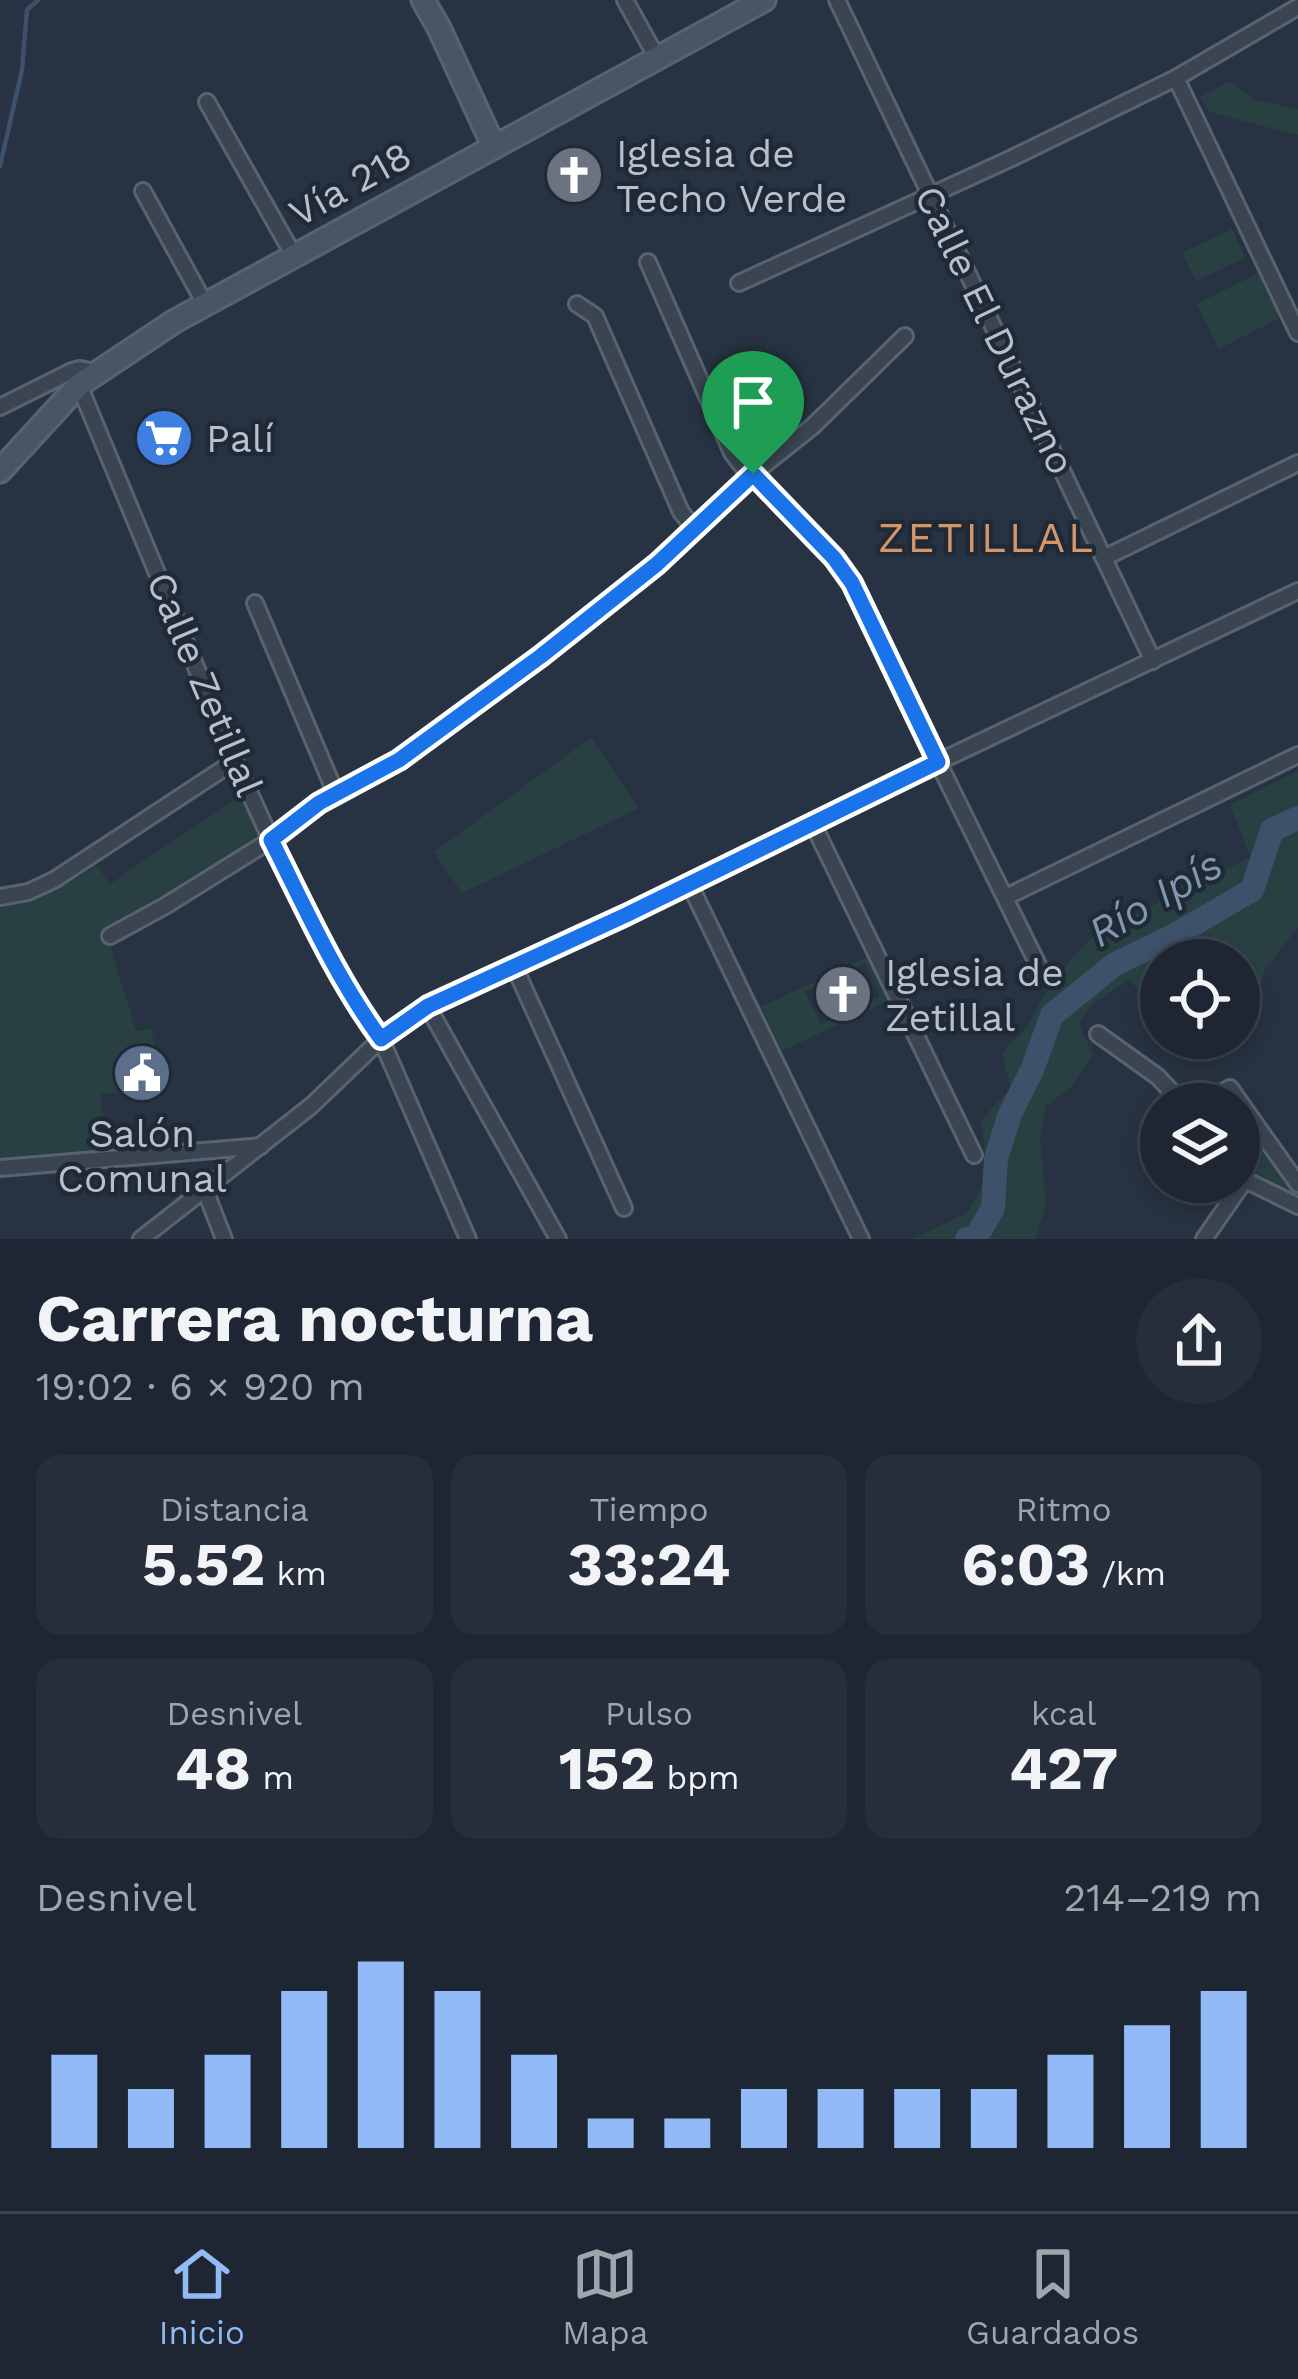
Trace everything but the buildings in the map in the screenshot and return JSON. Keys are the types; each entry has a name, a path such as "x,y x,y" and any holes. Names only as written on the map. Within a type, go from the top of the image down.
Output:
{"main road":[{"path":"423,0 494,147"},
{"name":"Vía 218","path":"0,471 87,378 205,304 764,0"}],"street":[{"path":"625,0 658,58"},
{"name":"Calle El Durazno","path":"837,0 1153,661"},
{"path":"739,283 1176,79 1298,7"},
{"path":"1176,79 1298,333"},
{"path":"208,101 294,256"},
{"path":"143,191 205,304"},
{"path":"648,262 732,453 834,558 852,583 1043,975"},
{"path":"577,304 595,316 681,512 695,529"},
{"path":"110,937 271,840 319,803 373,777 557,643 657,564 753,474 812,428 905,336"},
{"path":"0,407 72,371 80,369 87,378"},
{"name":"Calle Zetillal","path":"87,378 236,761 345,983 381,1039 468,1239"},
{"path":"1104,558 1298,463"},
{"path":"141,1239 311,1106 381,1039 428,1006 1298,591"},
{"path":"255,603 336,794"},
{"path":"1006,897 1298,755"},
{"path":"0,897 28,892 54,880 236,761"},
{"path":"812,822 974,1155"},
{"path":"689,883 861,1239"},
{"path":"514,967 624,1208"},
{"path":"428,1006 558,1239"},
{"path":"1098,1034 1164,1083"},
{"path":"1260,1130 1298,1184"},
{"path":"0,1168 261,1146"},
{"path":"1260,1188 1298,1206"},
{"path":"205,1190 224,1239"},
{"path":"1204,1239 1227,1203"}],"green space":[{"path":"1230,81 1254,100 1298,109 1298,135 1210,112 1200,97"},
{"path":"1232,229 1245,258 1196,281 1182,253"},
{"path":"1258,273 1280,318 1219,349 1197,304"},
{"path":"591,738 639,808 462,893 434,852"},
{"path":"1298,771 1298,927 1265,969 1260,989 1260,939 1140,939 1140,993 1130,979 1091,1005 1079,1024 1093,1055 1071,1087 1046,1106 1040,1139 1046,1204 1036,1237 913,1239 967,1213 982,1186 987,1169 981,1120 1011,1089 1002,1053 1028,1026 1051,982 1094,935 1251,857 1230,805"},
{"path":"240,796 265,839 106,933 136,1031 151,1029 158,1059 123,1062 125,1092 100,1094 108,1156 0,1164 0,903 51,891 96,865 110,884"},
{"path":"869,956 890,1000 782,1051 761,1007","holes":["865,963 880,996 821,1024 805,992"]},
{"path":"1260,1138 1298,1193 1298,1197 1260,1180"}],"waterway":[{"path":"0,166 22,70 27,10 38,0"},
{"name":"Río Ipís","path":"967,1239 977,1236 993,1208 996,1158 1052,1015 1115,964 1252,890 1272,830 1298,818"}],"place":[{"name":"Iglesia de Techo Verde","path":"574,175"},
{"name":"Palí","path":"164,438"},
{"name":"Iglesia de Zetillal","path":"843,994"},
{"name":"Salón Comunal","path":"142,1073"}],"district":[{"name":"ZETILLAL","path":"987,537"}],"route":[{"path":"753,474 852,583 938,762 428,1006 381,1039 336,967 271,840 319,803 399,760 541,656 657,564 753,474"}]}
